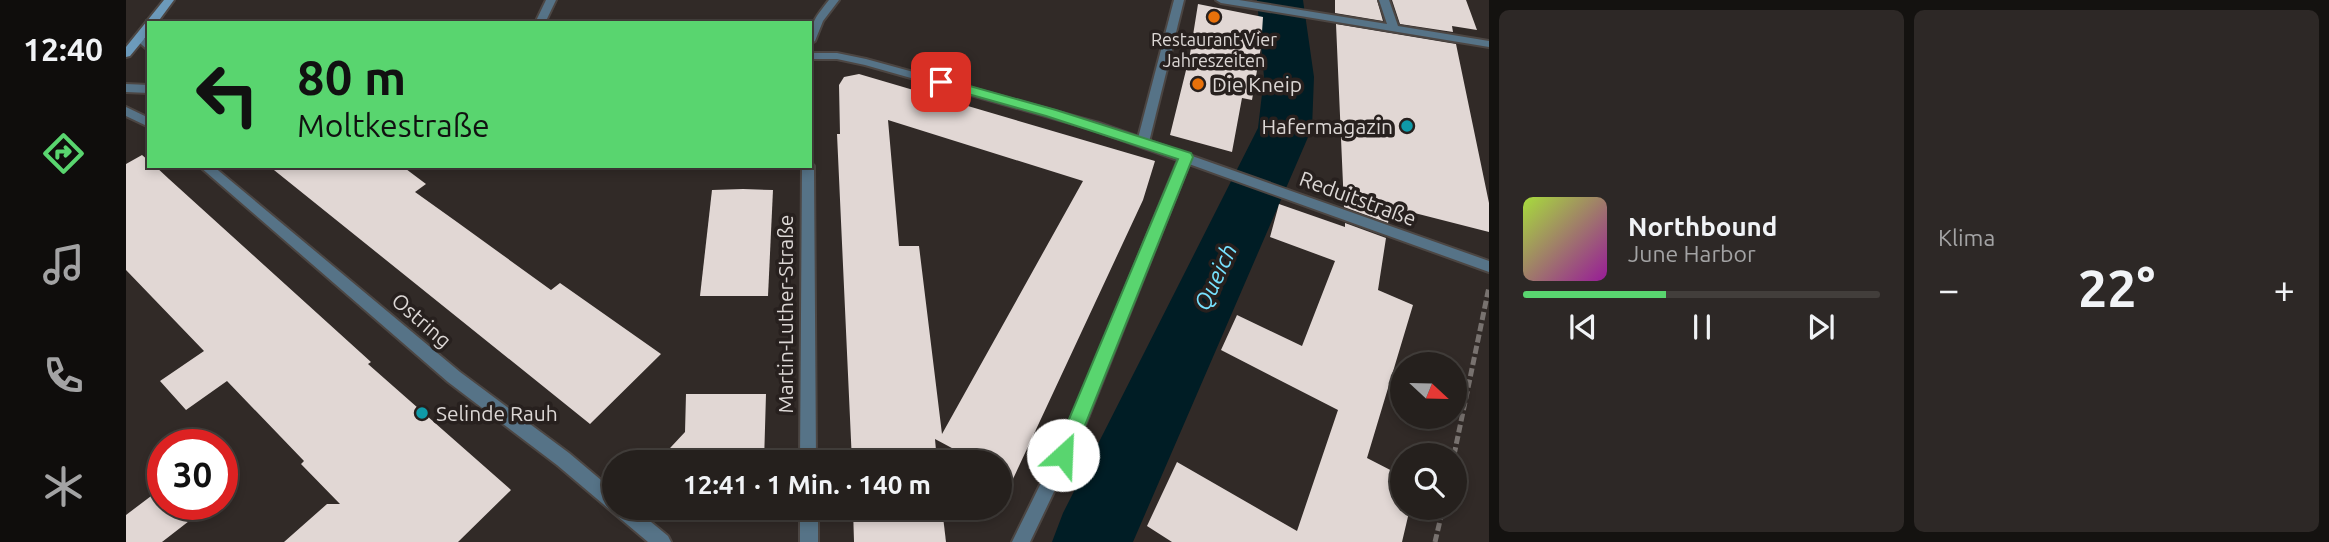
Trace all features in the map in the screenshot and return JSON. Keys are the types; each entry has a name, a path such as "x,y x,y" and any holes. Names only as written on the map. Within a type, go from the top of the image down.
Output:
{"main road":[{"path":"152,21 169,0"},
{"path":"126,54 147,28"}],"street":[{"path":"541,21 551,0"},
{"path":"812,35 818,21 834,0"},
{"path":"1143,142 1179,0"},
{"path":"1221,0 1489,44"},
{"path":"1384,0 1394,29"},
{"path":"139,38 147,45"},
{"name":"Reduitstraße","path":"812,56 837,56 866,62 1029,106 1213,166 1489,267"},
{"path":"126,88 147,89"},
{"path":"126,111 147,122"},
{"path":"1021,542 1074,433 1186,157"},
{"name":"Ostring","path":"207,168 454,377 602,492"},
{"name":"Martin-Luther-Straße","path":"808,168 808,450"},
{"path":"635,520 662,542"},
{"path":"809,520 809,542"}],"path":[{"path":"1456,443 1489,283"},
{"path":"1435,542 1440,520"}],"building":[{"path":"1335,0 1377,0 1383,21 1335,13"},
{"path":"1392,0 1466,0 1477,30 1452,26 1453,32 1400,24"},
{"path":"1198,4 1263,17 1252,100 1242,98 1232,152 1170,135 1190,54"},
{"name":"Hafermagazin","path":"1336,24 1456,44 1489,203 1489,232 1391,207 1388,223 1344,207"},
{"path":"859,74 1155,161 1143,200 1012,481 1012,450 956,450 935,439 936,450 851,450 837,134 840,134 839,85 844,77","holes":["888,120 1083,181 942,434 919,246 899,246"]},
{"path":"142,155 147,159 147,168 157,168 371,362 368,364 511,490 458,542 284,542 327,504 340,504 301,464 304,461 227,381 186,410 160,381 204,351 126,270 126,164"},
{"path":"271,168 405,168 426,184 415,192 551,290 560,283 661,354 590,424"},
{"path":"712,190 773,190 768,296 700,296"},
{"path":"1279,204 1386,238 1378,290 1413,305 1399,352 1390,352 1390,382 1367,458 1390,470 1390,520 1407,520 1402,542 1172,542 1147,526 1177,462 1297,531 1338,410 1221,350 1237,315 1302,346 1335,261 1270,237"},
{"path":"686,394 766,394 764,450 668,450 685,432"},
{"path":"147,499 147,520 190,520 162,542 126,542 126,515"},
{"path":"853,520 943,520 946,542 854,542"}],"waterway":[{"name":"Queich","path":"1092,542 1285,128 1289,77 1280,0"}],"place":[{"name":"Restaurant Vier Jahreszeiten","path":"1214,17"},
{"name":"Die Kneip","path":"1198,84"},
{"name":"Hafermagazin","path":"1407,126"},
{"name":"Selinde Rauh","path":"422,413"}],"route":[{"path":"941,82 1051,113 1186,157 1063,455"}]}
